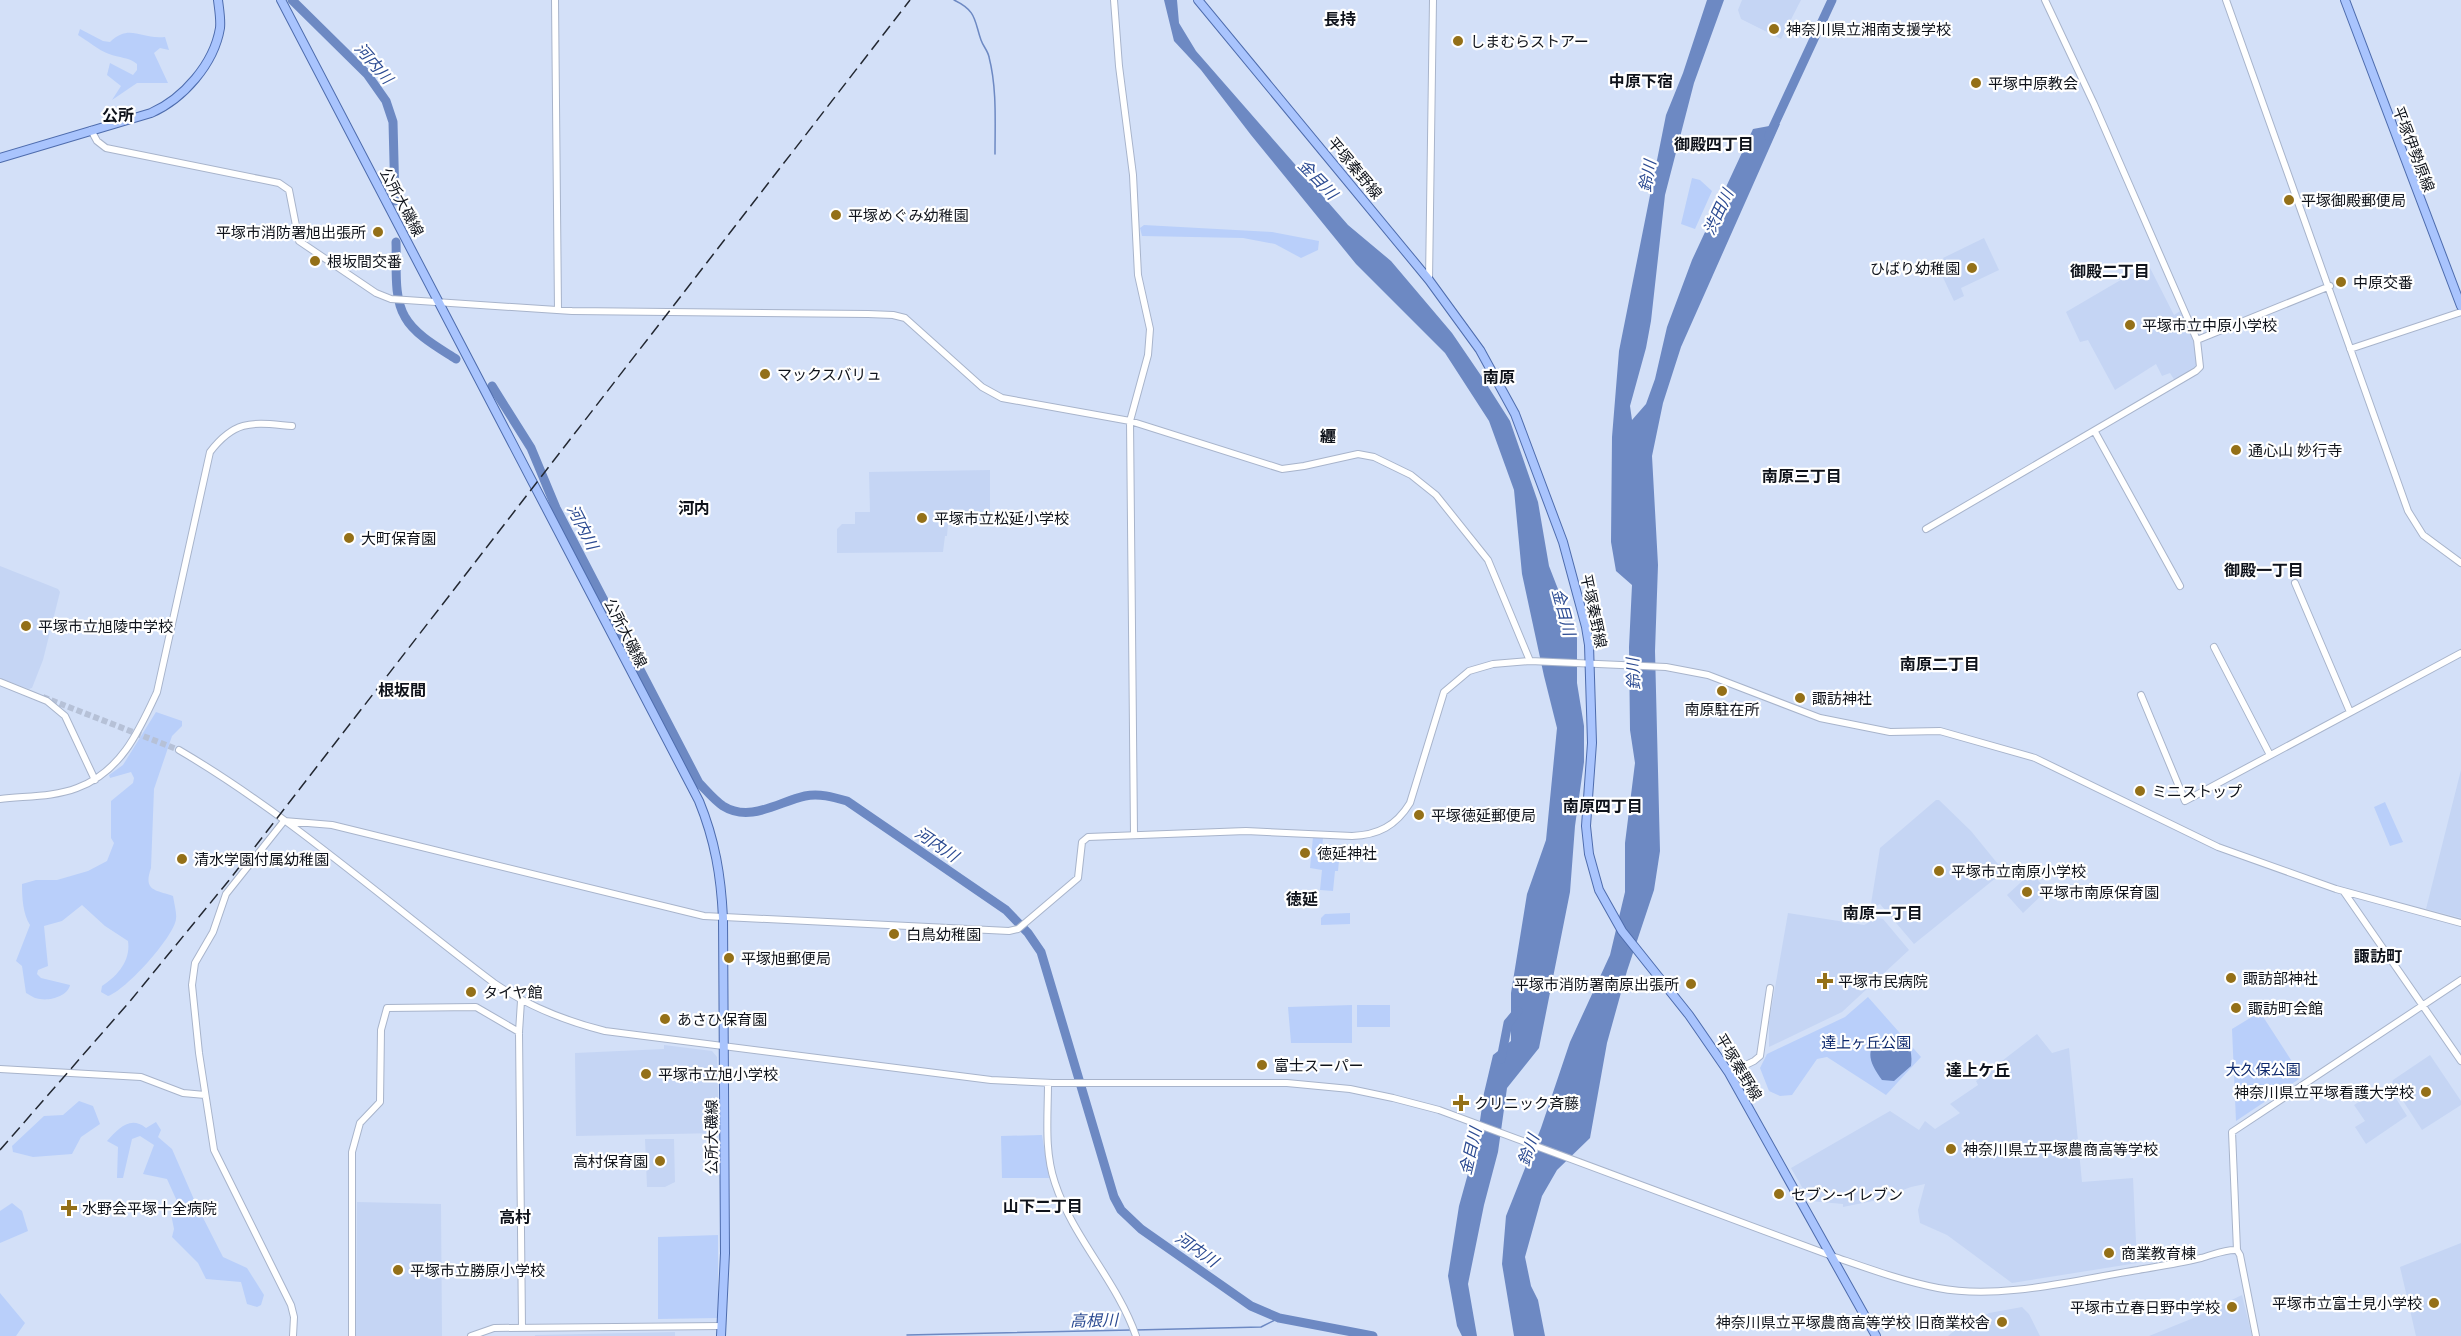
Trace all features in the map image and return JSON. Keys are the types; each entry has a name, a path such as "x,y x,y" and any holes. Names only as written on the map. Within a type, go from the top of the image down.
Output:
{"main road":[{"path":"0,158 164,107 188,87 215,45 220,28 218,0"},
{"name":"公所大磯線","path":"281,0 699,801 717,852 722,887 723,918 725,1254 721,1336"},
{"name":"平塚秦野線","path":"1198,0 1429,280 1480,350 1515,414 1563,542 1594,663 1592,743 1587,810 1587,840 1594,877 1622,931 1694,1021 1729,1073 1876,1336"},
{"name":"平塚伊勢原線","path":"2345,0 2461,306"}],"street":[{"path":"555,0 558,310"},
{"path":"1114,0 1119,66 1134,176 1138,275 1150,329 1148,355 1130,421 1134,834"},
{"path":"1429,280 1433,0"},
{"path":"1926,530 2196,371 2201,362 2197,340 2094,104 2045,0"},
{"path":"2226,0 2412,518 2423,535 2461,563"},
{"path":"91,130 97,141 106,148 279,183 289,190 299,241 376,293 395,300 558,310 902,316 982,387 1002,398 1130,421 1282,469 1358,454 1374,457 1411,475 1436,495 1488,560 1530,662"},
{"path":"2197,340 2330,286"},
{"path":"2350,349 2461,312"},
{"path":"0,799 77,789 108,771 124,754 142,726 157,692 210,452 233,429 255,423 292,426"},
{"path":"2095,432 2180,586"},
{"path":"2295,583 2350,712"},
{"path":"2214,647 2270,755"},
{"path":"2141,695 2185,801 2461,653"},
{"path":"284,821 332,825 704,916 907,925 1001,932 1020,928 1078,878 1081,846 1084,839 1088,837 1246,831 1352,836 1367,835 1389,827 1404,813 1410,803 1444,692 1460,677 1480,666 1530,662 1663,666 1708,675 1820,718 1890,732 1940,731 2035,758 2201,841 2344,892 2461,923"},
{"path":"0,682 47,701 65,716 95,780"},
{"path":"179,750 227,779 457,956 521,1001 561,1018 605,1031 991,1080 1048,1083 1242,1082 1324,1086 1393,1098 1463,1119 1832,1256 1894,1277 1938,1288 2015,1290 2200,1258 2230,1249 2237,1250"},
{"path":"284,821 226,894 213,932 199,955 192,974 194,1014 214,1150 291,1305 294,1317 293,1336"},
{"path":"2344,892 2461,1062"},
{"path":"2256,1336 2241,1255 2237,1250 2232,1132 2461,980"},
{"path":"1729,1073 1754,1061 1762,1053 1770,988"},
{"path":"521,1001 519,1032 522,1328"},
{"path":"352,1336 352,1152 360,1123 380,1102 381,1030 387,1008 476,1007 519,1032"},
{"path":"0,1069 141,1077 183,1093 205,1095"},
{"path":"1048,1083 1048,1147 1054,1181 1069,1216 1133,1324 1136,1335"},
{"path":"471,1336 485,1330 522,1328 722,1326"}],"shaded area":[{"name":"神奈川県立湘南支援学校","path":"1742,0 1801,0 1781,39 1741,19 1738,10"},
{"name":"ひばり幼稚園","path":"1984,238 1999,270 1961,288 1964,296 1954,301 1940,271 1948,267 1943,258"},
{"name":"平塚市立中原小学校","path":"2148,264 2174,315 2182,310 2196,347 2198,367 2175,381 2170,373 2162,376 2156,364 2115,390 2088,340 2080,342 2066,312"},
{"name":"平塚市立松延小学校","path":"990,470 990,524 948,524 943,552 837,553 837,529 842,524 855,524 855,512 870,512 869,472"},
{"name":"平塚市立旭陵中学校","path":"0,566 58,589 60,592 43,660 32,688 29,689 0,678"},
{"path":"2461,770 2461,918 2426,909"},
{"name":"平塚市立南原小学校","path":"1936,800 1939,800 1971,831 2002,869 2002,873 1914,944 1880,904 1870,910 1880,848"},
{"name":"平塚市南原保育園","path":"2031,873 2047,890 2023,913 2007,895"},
{"name":"平塚市民病院","path":"1788,913 1864,925 1877,918 1883,919 1909,950 1842,1012 1769,1047 1769,1022"},
{"name":"神奈川県立平塚農商高等学校","path":"2037,1034 2052,1053 2069,1048 2082,1182 2133,1178 2137,1263 2012,1283 1947,1235 1920,1223 1918,1210 1925,1184 1873,1201 1843,1207 1843,1204 1810,1201 1791,1168 1890,1111 1919,1130 1925,1121 1935,1129 1960,1113 1950,1104 1978,1085 1976,1081"},
{"name":"平塚市立旭小学校","path":"664,1045 712,1051 717,1057 719,1133 576,1136 575,1053 664,1049"},
{"name":"神奈川県立平塚看護大学校","path":"2430,1055 2461,1101 2461,1105 2422,1130 2392,1084 2393,1080"},
{"name":"神奈川県立平塚看護大学校","path":"2387,1084 2407,1116 2366,1144 2355,1127 2365,1121 2354,1105"},
{"name":"高村保育園","path":"645,1139 674,1139 675,1182 665,1187 647,1187"},
{"name":"平塚市立勝原小学校","path":"357,1202 441,1204 442,1336 356,1336"},
{"name":"平塚市立富士見小学校","path":"2461,1243 2461,1336 2416,1336 2400,1267"},
{"name":"平塚市立春日野中学校","path":"2242,1295 2252,1336 2149,1336 2196,1317"},
{"name":"神奈川県立平塚農商高等学校 旧商業校舎","path":"2022,1307 2029,1314 2040,1336 1948,1336 1955,1330 1989,1313"},
{"path":"675,1332 675,1336 535,1336 535,1335"}],"green space":[{"path":"80,29 103,41 110,42 117,36 130,33 165,37 169,50 160,48 154,53 168,83 137,83 112,100 121,86 107,75 110,63 133,75 137,70 137,64 97,48 78,35"},
{"path":"1692,178 1700,180 1712,191 1695,229 1681,224"},
{"path":"1144,225 1272,232 1319,241 1318,250 1301,258 1275,244 1243,238 1142,236 1140,228"},
{"path":"156,712 182,721 182,726 172,736 154,789 149,876 152,888 173,896 176,919 173,927 148,962 126,984 108,996 101,992 102,986 122,967 127,955 128,941 105,926 82,905 62,921 44,926 48,966 38,970 37,974 41,978 70,985 69,989 53,998 34,998 26,993 22,966 16,961 30,925 24,911 22,884 36,880 57,880 88,871 107,861 114,843 111,838 111,801 133,783 134,778 131,772 110,778 109,775 123,765"},
{"path":"2385,802 2403,842 2390,846 2374,807"},
{"path":"1313,837 1323,838 1322,848 1340,850 1333,891 1320,890 1322,870 1310,868"},
{"path":"1350,913 1350,924 1321,925 1321,918 1325,914"},
{"name":"達上ヶ丘公園","path":"1868,997 1921,1057 1886,1095 1827,1057 1817,1059 1792,1095 1780,1096 1769,1091 1760,1068 1767,1054 1845,1017"},
{"path":"1352,1005 1352,1043 1291,1043 1288,1007"},
{"path":"1357,1005 1390,1005 1390,1027 1357,1027"},
{"name":"大久保公園","path":"2260,1012 2302,1077 2236,1121 2232,1029"},
{"path":"79,1101 93,1106 100,1124 81,1137 72,1154 33,1157 13,1152 12,1146 44,1116 63,1115"},
{"path":"156,1122 161,1130 158,1137 172,1149 223,1257 247,1268 264,1295 261,1305 257,1307 247,1304 241,1282 206,1279 198,1263 172,1237 174,1229 171,1214 181,1210 167,1179 143,1174 154,1145 140,1136 132,1139 123,1178 117,1178 118,1147 107,1141 115,1132 130,1123 140,1124 146,1128"},
{"path":"1042,1135 1049,1178 1002,1178 1001,1136"},
{"path":"12,1203 22,1211 28,1231 0,1243 0,1211"},
{"path":"718,1235 718,1318 658,1319 658,1237"},
{"path":"0,1293 25,1323 16,1336 0,1336"}],"water":[{"path":"1164,0 1177,0 1179,23 1196,51 1348,225 1391,261 1452,333 1482,377 1510,421 1538,502 1549,566 1577,638 1577,683 1584,726 1584,762 1575,826 1570,892 1539,1048 1507,1088 1498,1152 1484,1205 1468,1284 1477,1336 1462,1336 1457,1326 1448,1276 1459,1206 1477,1141 1484,1093 1493,1055 1511,1041 1511,993 1527,894 1546,840 1557,728 1522,574 1514,490 1489,421 1445,353 1356,264 1201,70 1174,41"},
{"name":"鈴川","path":"1707,0 1724,0 1694,83 1665,195 1651,321 1630,406 1632,420 1646,404 1655,379 1667,327 1692,260 1753,129 1780,124 1681,347 1663,403 1652,456 1658,565 1655,651 1660,851 1654,890 1627,971 1607,1043 1590,1138 1557,1170 1542,1196 1525,1257 1531,1286 1538,1300 1545,1336 1514,1336 1502,1264 1506,1216 1541,1128 1570,1042 1610,955 1625,892 1625,843 1635,763 1630,730 1629,647 1632,585 1616,571 1611,542 1612,437 1619,351 1666,115 1683,73"},
{"path":"1891,1036 1906,1042 1911,1055 1911,1066 1894,1081 1882,1080 1873,1066 1870,1054 1876,1043"}],"waterway":[{"name":"河内川","path":"292,0 367,74 386,101 393,122 395,201"},
{"path":"954,0 971,12 992,69 995,154"},
{"name":"渋田川","path":"1769,136 1832,0"},
{"name":"河内川","path":"396,242 397,291 405,317 421,335 456,359"},
{"name":"河内川","path":"492,386 531,448 556,508 699,783 713,798 733,811 764,810 810,795 847,801 1006,910 1028,933 1041,952 1114,1197 1121,1210 1141,1229 1251,1306 1279,1318 1373,1336"},
{"name":"金目川","path":"1501,1059 1508,1023 1518,1011"},
{"name":"高根川","path":"1135,1330 1261,1327 1279,1318"},
{"name":"高根川","path":"907,1335 1131,1330"}],"tunnel":[{"path":"43,697 179,750"}],"railway":[{"path":"0,1150 131,1000 230,879 910,0"}],"place":[{"name":"神奈川県立湘南支援学校","path":"1774,29"},
{"name":"しまむらストアー","path":"1458,41"},
{"name":"平塚中原教会","path":"1976,83"},
{"name":"平塚御殿郵便局","path":"2289,200"},
{"name":"平塚めぐみ幼稚園","path":"836,215"},
{"name":"平塚市消防署旭出張所","path":"378,232"},
{"name":"根坂間交番","path":"315,261"},
{"name":"ひばり幼稚園","path":"1972,268"},
{"name":"中原交番","path":"2341,282"},
{"name":"平塚市立中原小学校","path":"2130,325"},
{"name":"マックスバリュ","path":"765,374"},
{"name":"通心山 妙行寺","path":"2236,450"},
{"name":"平塚市立松延小学校","path":"922,518"},
{"name":"大町保育園","path":"349,538"},
{"name":"平塚市立旭陵中学校","path":"26,626"},
{"name":"南原駐在所","path":"1722,691"},
{"name":"諏訪神社","path":"1800,698"},
{"name":"ミニストップ","path":"2140,791"},
{"name":"平塚徳延郵便局","path":"1419,815"},
{"name":"徳延神社","path":"1305,853"},
{"name":"清水学園付属幼稚園","path":"182,859"},
{"name":"平塚市立南原小学校","path":"1939,871"},
{"name":"平塚市南原保育園","path":"2027,892"},
{"name":"白鳥幼稚園","path":"894,934"},
{"name":"平塚旭郵便局","path":"729,958"},
{"name":"諏訪部神社","path":"2231,978"},
{"name":"平塚市民病院","path":"1825,981"},
{"name":"平塚市消防署南原出張所","path":"1691,984"},
{"name":"タイヤ館","path":"471,992"},
{"name":"諏訪町会館","path":"2236,1008"},
{"name":"あさひ保育園","path":"665,1019"},
{"name":"富士スーパー","path":"1262,1065"},
{"name":"平塚市立旭小学校","path":"646,1074"},
{"name":"神奈川県立平塚看護大学校","path":"2426,1092"},
{"name":"クリニック斉藤","path":"1461,1103"},
{"name":"神奈川県立平塚農商高等学校","path":"1951,1149"},
{"name":"高村保育園","path":"660,1161"},
{"name":"セブン-イレブン","path":"1779,1194"},
{"name":"水野会平塚十全病院","path":"69,1208"},
{"name":"商業教育棟","path":"2109,1253"},
{"name":"平塚市立勝原小学校","path":"398,1270"},
{"name":"平塚市立富士見小学校","path":"2434,1303"},
{"name":"平塚市立春日野中学校","path":"2232,1307"},
{"name":"神奈川県立平塚農商高等学校 旧商業校舎","path":"2002,1322"}],"district":[{"name":"長持","path":"1340,19"},
{"name":"中原下宿","path":"1641,81"},
{"name":"公所","path":"118,115"},
{"name":"御殿四丁目","path":"1714,144"},
{"name":"御殿二丁目","path":"2110,271"},
{"name":"南原","path":"1499,377"},
{"name":"纒","path":"1328,436"},
{"name":"南原三丁目","path":"1802,476"},
{"name":"河内","path":"694,508"},
{"name":"御殿一丁目","path":"2264,570"},
{"name":"南原二丁目","path":"1940,664"},
{"name":"根坂間","path":"402,690"},
{"name":"南原四丁目","path":"1603,806"},
{"name":"徳延","path":"1302,899"},
{"name":"南原一丁目","path":"1883,913"},
{"name":"諏訪町","path":"2378,956"},
{"name":"達上ケ丘","path":"1978,1070"},
{"name":"山下二丁目","path":"1043,1206"},
{"name":"高村","path":"515,1217"}]}
